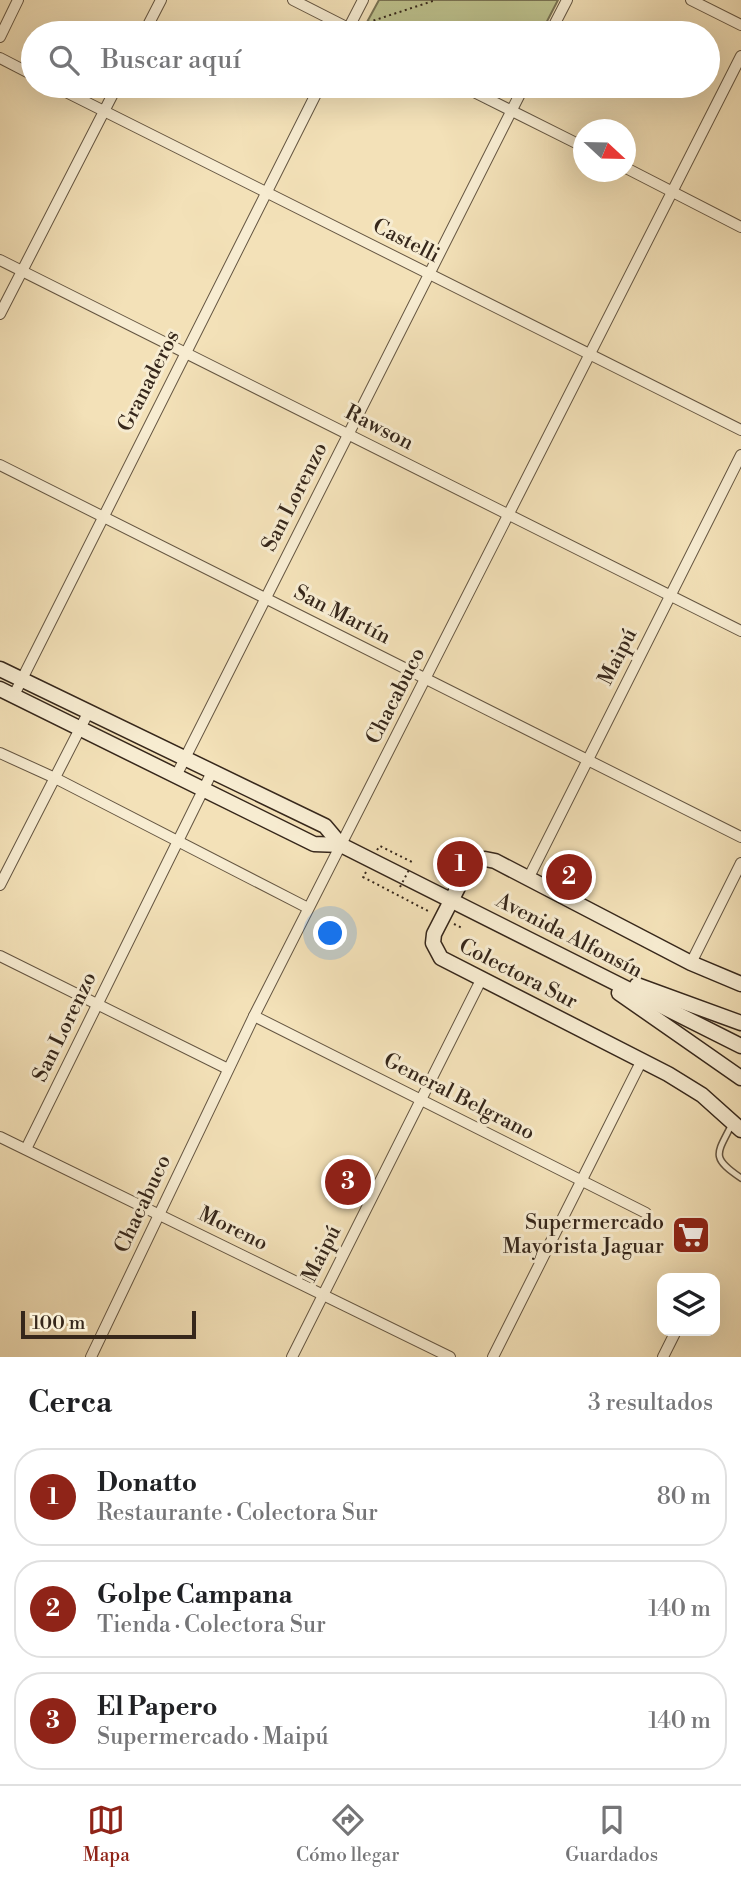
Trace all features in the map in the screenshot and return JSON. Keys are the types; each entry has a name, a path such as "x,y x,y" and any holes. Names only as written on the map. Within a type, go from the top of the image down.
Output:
{"main road":[{"name":"Avenida Alfonsín","path":"0,669 325,826 341,845 741,1046"},
{"name":"Avenida Alfonsín","path":"7,692 314,844 341,845"},
{"name":"Colectora Sur","path":"737,1126 702,1095 642,1060 441,958 436,951 434,934 470,864 477,860 495,861 691,963 741,984"},
{"path":"578,964 741,1023"},
{"path":"578,964 741,1078"}],"street":[{"path":"0,37 18,0"},
{"path":"150,21 161,0"},
{"path":"293,0 331,21"},
{"path":"355,21 363,0"},
{"path":"556,21 567,0"},
{"path":"691,0 706,3 741,25"},
{"name":"Chacabuco","path":"720,97 741,56"},
{"path":"0,58 21,69"},
{"name":"Castelli","path":"78,98 741,430"},
{"path":"0,314 111,98"},
{"name":"Granaderos","path":"7,692 21,678 314,98"},
{"path":"486,98 573,142"},
{"name":"San Lorenzo","path":"176,776 518,98"},
{"name":"Chacabuco","path":"92,1357 254,1016 720,98"},
{"path":"636,174 741,227"},
{"name":"Rawson","path":"0,260 741,631"},
{"name":"Maipú","path":"529,877 741,454"},
{"name":"San Martín","path":"0,465 741,837"},
{"path":"0,885 89,711"},
{"path":"0,752 308,908"},
{"name":"San Lorenzo","path":"26,1149 212,772"},
{"path":"691,963 741,863"},
{"path":"0,956 228,1069"},
{"name":"Maipú","path":"292,1357 481,980"},
{"name":"General Belgrano","path":"254,1016 646,1213"},
{"path":"493,1357 642,1060"},
{"name":"Moreno","path":"0,1137 450,1357"},
{"path":"663,1357 674,1336"}],"lane":[{"path":"737,1126 718,1152 719,1159 726,1168 741,1178"}],"path":[{"path":"380,21 436,0"},
{"path":"400,888 410,868"},
{"path":"366,872 363,877 462,928"}],"green space":[{"path":"379,0 558,0 547,21 368,21"}],"place":[{"name":"Donatto","path":"460,864"},
{"name":"Golpe Campana","path":"569,877"},
{"name":"El Papero","path":"348,1182"},
{"name":"Supermercado Mayorista Jaguar","path":"691,1235"}]}
